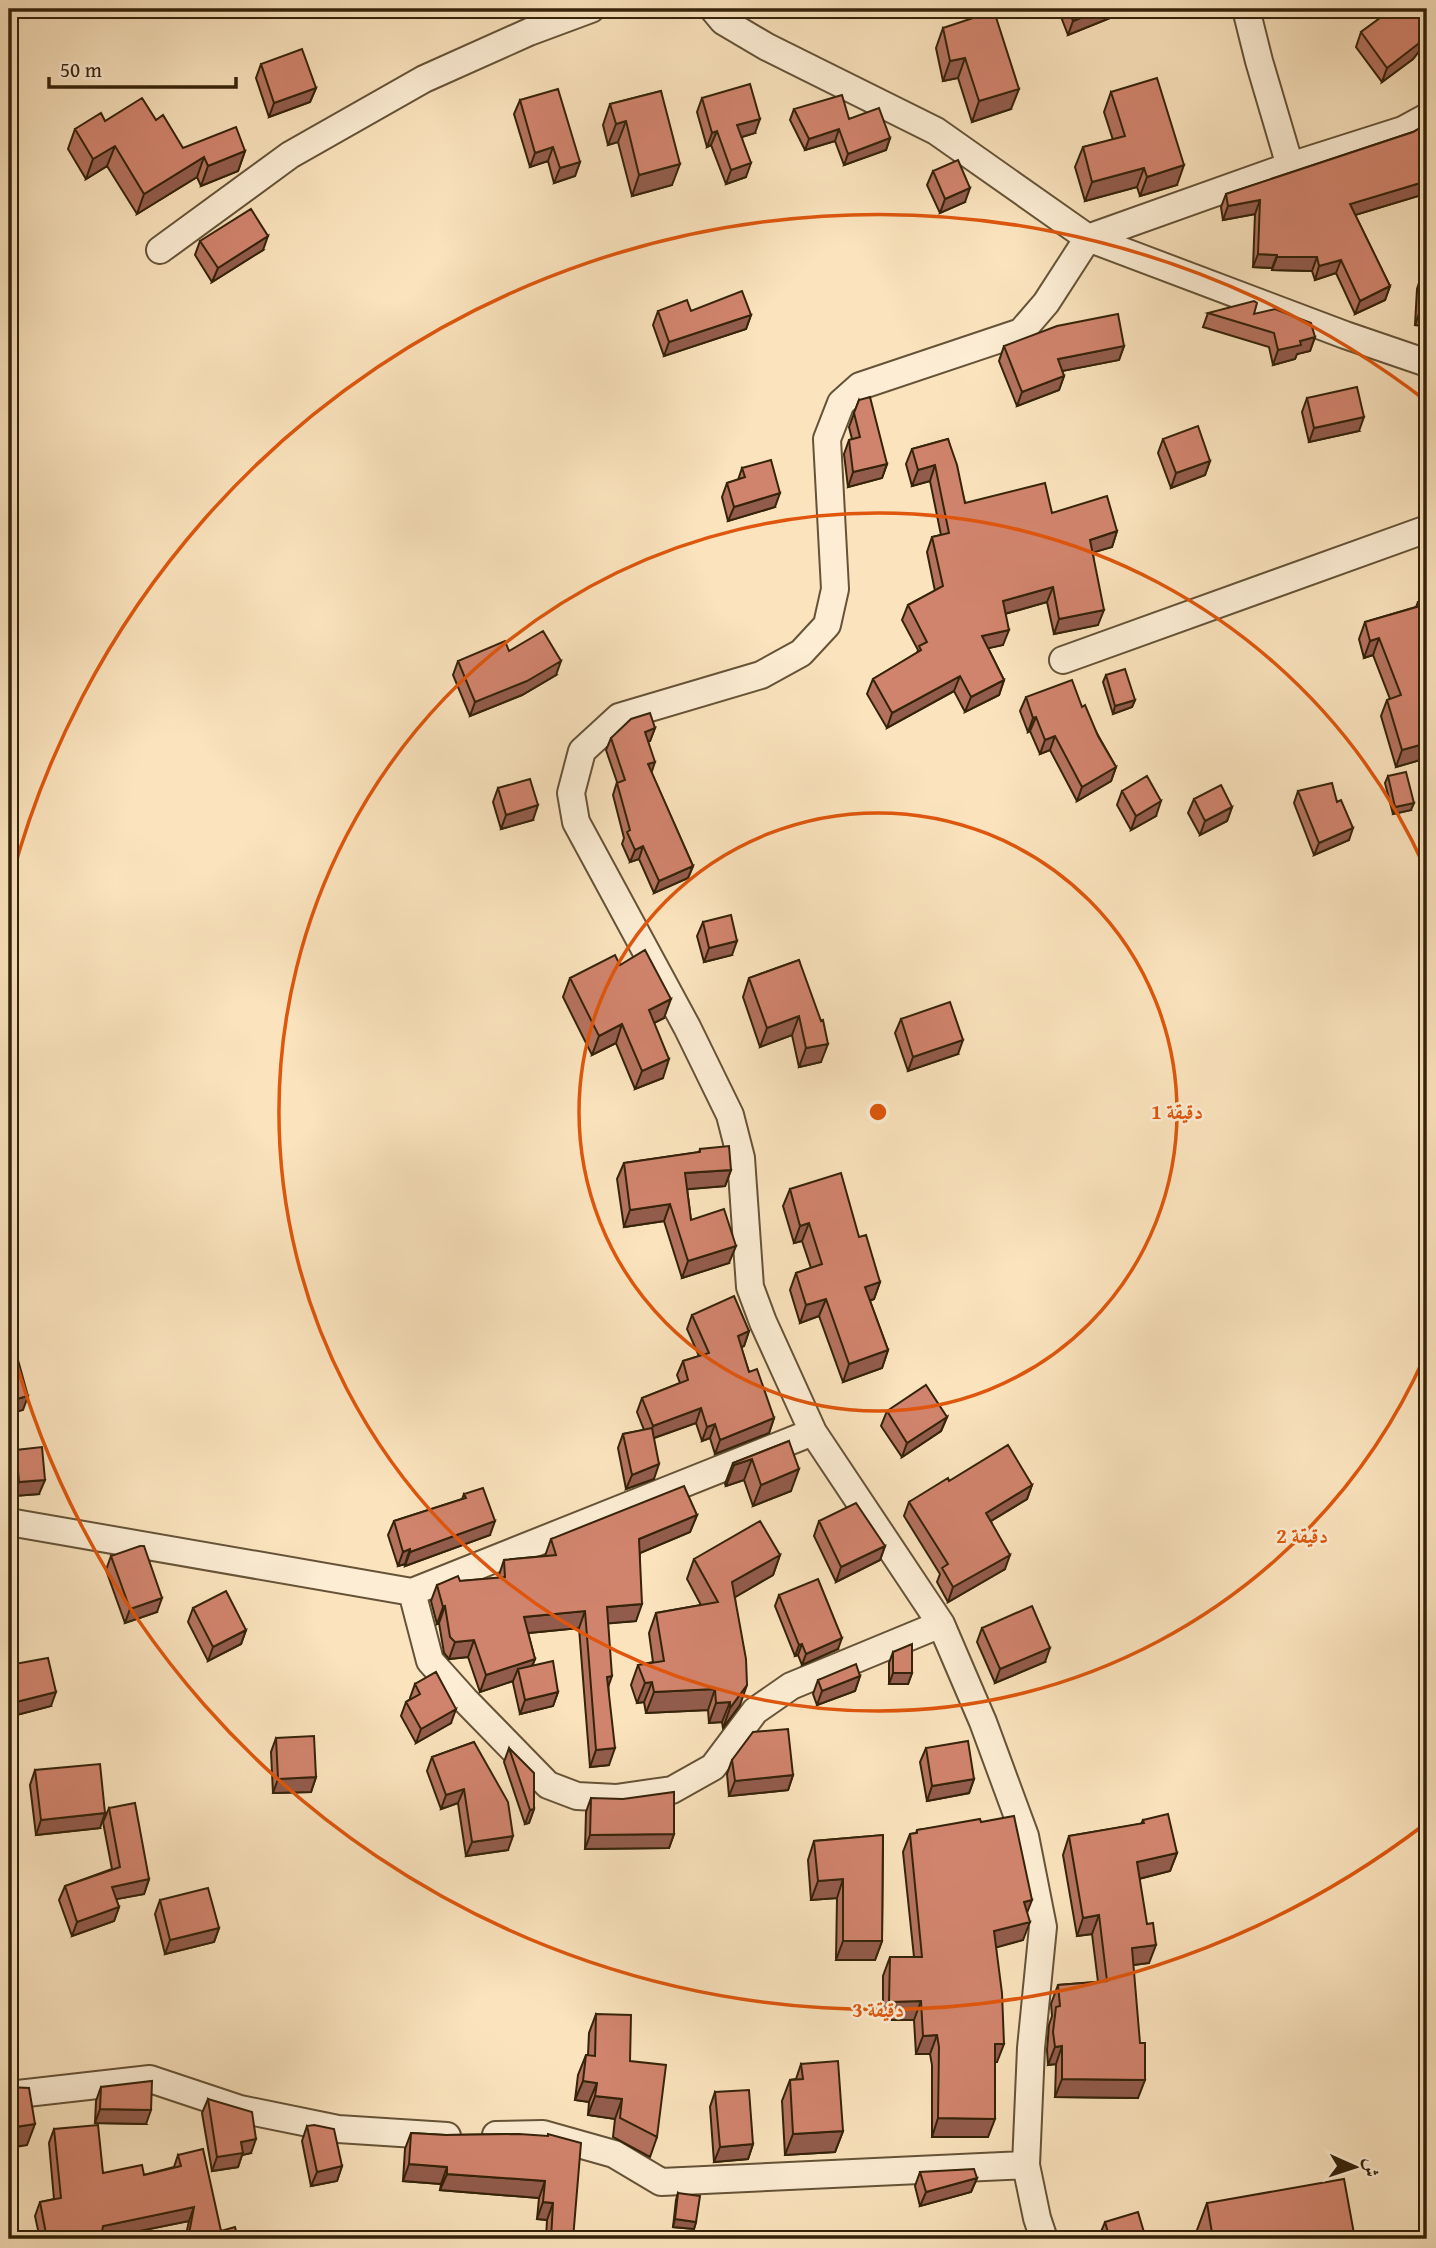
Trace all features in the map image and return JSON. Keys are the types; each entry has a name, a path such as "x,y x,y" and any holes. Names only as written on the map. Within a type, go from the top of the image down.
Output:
{"street":[{"path":"160,250 301,148 424,79 530,32 591,9"},
{"path":"713,9 723,21 767,47 936,131 1088,238 1427,363"},
{"path":"1246,9 1290,166"},
{"path":"1044,2239 1026,2165 1031,2048 1043,1927 1025,1836 983,1722 941,1624 813,1432 750,1287 741,1158 730,1115 687,1027 576,822 572,793 582,751 619,717 761,675 801,653 827,625 835,589 827,439 841,403 860,386 1021,332 1045,303 1088,238 1290,166 1403,130 1427,117"},
{"path":"1063,660 1427,529"},
{"path":"9,1522 412,1592 813,1432"},
{"path":"412,1592 430,1661 464,1700 548,1785 577,1796 616,1798 672,1790 713,1767 755,1711 791,1686 941,1624"},
{"path":"9,2095 150,2079 240,2109 338,2129 440,2136 543,2134 614,2154 661,2182 1026,2165"}],"building":[{"path":"1068,9 1103,9 1073,21"},
{"path":"1390,9 1427,9 1427,33 1418,44 1387,68 1361,32"},
{"path":"994,11 1019,89 979,101 965,58 950,61 943,28"},
{"path":"302,49 316,88 274,103 261,64"},
{"path":"1157,78 1184,165 1147,177 1144,168 1092,182 1083,147 1125,136 1111,92"},
{"path":"750,84 760,119 737,125 751,163 731,170 717,131 712,133 702,98"},
{"path":"558,89 580,162 560,168 553,147 535,153 520,100"},
{"path":"661,91 680,164 639,175 626,121 616,124 610,104"},
{"path":"842,95 849,119 879,108 890,138 848,154 839,129 809,139 794,109"},
{"path":"142,98 156,120 163,115 183,148 236,127 245,151 208,166 204,157 144,194 115,146 93,159 75,129 101,113 105,121"},
{"path":"1427,124 1427,181 1350,204 1390,286 1360,301 1341,260 1319,266 1317,257 1258,254 1260,200 1228,206 1226,194 1413,132"},
{"path":"958,160 970,188 945,199 933,171"},
{"path":"251,209 268,236 218,268 200,241"},
{"path":"1422,274 1427,275 1427,311 1420,311"},
{"path":"742,291 751,315 669,342 658,311 687,300 691,311"},
{"path":"1254,301 1257,303 1254,314 1275,309 1311,323 1315,337 1300,341 1301,345 1278,350 1274,333 1208,313"},
{"path":"1118,314 1124,346 1058,359 1064,376 1022,392 1004,346 1057,326"},
{"path":"1357,387 1364,417 1314,428 1307,398"},
{"path":"870,397 887,464 853,472 849,440 860,437 854,413 859,400"},
{"path":"1198,426 1210,461 1176,473 1163,439"},
{"path":"948,439 965,503 1045,483 1052,513 1107,496 1117,531 1090,540 1104,610 1059,619 1053,587 1003,601 1009,630 982,636 1004,680 971,697 960,676 892,713 873,679 921,650 919,646 927,642 908,605 943,586 932,537 949,533 935,465 918,470 912,449"},
{"path":"771,460 780,493 734,507 727,483 745,477 742,468"},
{"path":"1427,598 1427,743 1402,750 1387,700 1401,695 1379,638 1370,641 1365,622 1420,606 1418,602"},
{"path":"543,631 561,661 527,681 475,702 458,661 505,641 509,651"},
{"path":"1125,669 1135,700 1115,706 1106,675"},
{"path":"1072,680 1082,707 1085,705 1098,736 1116,767 1082,787 1055,736 1045,740 1026,697"},
{"path":"650,713 655,728 645,732 655,762 648,764 693,866 659,881 643,846 635,850 627,832 630,830 617,783 625,780 611,738 631,719"},
{"path":"1406,772 1414,803 1395,807 1388,776"},
{"path":"1147,776 1161,801 1136,816 1122,791"},
{"path":"530,779 538,805 506,815 498,788"},
{"path":"1332,783 1337,802 1341,800 1353,828 1319,843 1298,791"},
{"path":"1221,785 1232,807 1205,821 1194,799"},
{"path":"731,915 737,941 709,948 703,922"},
{"path":"645,950 671,999 649,1010 669,1059 642,1071 622,1024 599,1036 570,978 615,955 620,965"},
{"path":"799,960 821,1021 823,1020 828,1044 806,1048 799,1016 767,1028 749,978"},
{"path":"950,1002 963,1040 913,1057 901,1019"},
{"path":"729,1146 731,1170 685,1173 691,1220 724,1209 736,1246 688,1261 670,1204 630,1210 624,1163"},
{"path":"841,1173 859,1237 866,1235 880,1282 865,1287 888,1350 849,1364 826,1299 806,1305 796,1273 822,1264 809,1223 800,1226 790,1189"},
{"path":"734,1296 749,1331 738,1336 749,1372 757,1369 774,1418 720,1440 715,1424 707,1427 701,1408 653,1426 642,1398 688,1380 683,1361 709,1353 692,1315"},
{"path":"18,1360 28,1396 9,1401 9,1363"},
{"path":"926,1385 947,1417 907,1443 887,1411"},
{"path":"652,1428 659,1464 632,1475 623,1434"},
{"path":"789,1441 799,1469 761,1485 752,1459 734,1465 733,1463"},
{"path":"1008,1445 1032,1485 986,1513 1010,1555 953,1587 942,1568 948,1564 909,1502"},
{"path":"42,1447 45,1480 19,1482 16,1450"},
{"path":"684,1486 697,1515 639,1539 642,1604 607,1607 612,1676 607,1677 615,1748 596,1750 585,1611 524,1617 535,1659 486,1675 474,1640 455,1642 450,1637 445,1606 443,1607 437,1585 458,1576 460,1581 505,1577 504,1560 556,1555 551,1539"},
{"path":"483,1488 495,1521 410,1552 410,1549 403,1552 394,1521 466,1498 464,1494"},
{"path":"856,1503 885,1546 841,1567 819,1521"},
{"path":"760,1521 780,1555 732,1582 746,1659 747,1685 730,1708 730,1702 716,1703 715,1689 654,1692 652,1682 645,1683 638,1665 664,1661 656,1613 718,1602 694,1559"},
{"path":"144,1546 162,1598 130,1609 111,1556"},
{"path":"9,1577 12,1617 9,1617"},
{"path":"818,1579 842,1638 806,1654 802,1644 799,1645 779,1595"},
{"path":"226,1591 246,1630 213,1647 193,1608"},
{"path":"1032,1606 1050,1648 1000,1669 982,1628"},
{"path":"912,1644 912,1673 893,1673 893,1652"},
{"path":"48,1658 56,1692 12,1703 9,1665"},
{"path":"553,1661 558,1692 525,1700 518,1669"},
{"path":"856,1664 860,1676 822,1691 818,1680"},
{"path":"436,1672 456,1709 421,1729 406,1702 420,1694 415,1684"},
{"path":"788,1729 793,1775 735,1781 732,1760 753,1732"},
{"path":"314,1736 316,1777 278,1779 276,1738"},
{"path":"968,1741 974,1779 932,1786 926,1748"},
{"path":"474,1742 508,1802 513,1836 472,1842 464,1789 446,1795 432,1757"},
{"path":"509,1748 534,1773 534,1809 530,1810"},
{"path":"100,1764 105,1813 41,1820 35,1770"},
{"path":"674,1792 674,1834 590,1835 591,1798 623,1799"},
{"path":"135,1803 149,1879 112,1887 119,1907 77,1922 65,1886 120,1867 109,1808"},
{"path":"1168,1814 1177,1853 1137,1862 1147,1924 1153,1923 1156,1945 1132,1948 1140,2043 1145,2043 1145,2080 1062,2079 1062,2046 1055,2047 1053,2032 1056,2007 1060,2006 1058,1985 1107,1981 1099,1915 1083,1918 1069,1836 1144,1823 1143,1820"},
{"path":"1014,1816 1032,1900 1024,1902 1030,1922 994,1931 1002,1993 1004,2044 995,2044 995,2119 938,2118 937,2035 923,2036 921,2001 889,2002 890,1957 922,1957 910,1834 917,1833 917,1830 980,1819 981,1822"},
{"path":"883,1835 882,1941 843,1941 843,1879 818,1881 814,1841"},
{"path":"208,1888 219,1928 170,1940 160,1900"},
{"path":"596,2014 631,2015 630,2061 666,2065 657,2137 620,2118 622,2099 595,2096 597,2083 583,2081 586,2055 595,2056"},
{"path":"838,2061 843,2131 793,2134 790,2080 803,2079 801,2064"},
{"path":"152,2081 151,2110 100,2109 101,2087"},
{"path":"9,2087 29,2088 35,2124 9,2128"},
{"path":"749,2090 753,2144 720,2147 715,2092"},
{"path":"208,2099 252,2112 256,2139 241,2142 243,2153 217,2157"},
{"path":"98,2125 103,2173 142,2165 144,2175 181,2166 178,2155 203,2149 221,2231 235,2227 238,2239 188,2239 194,2207 103,2226 102,2232 47,2239 40,2202 61,2198 54,2129"},
{"path":"307,2126 334,2129 342,2166 317,2172"},
{"path":"411,2133 548,2134 581,2143 573,2239 551,2239 553,2203 543,2202 545,2181 447,2174 447,2167 409,2164"},
{"path":"974,2169 977,2178 926,2192 920,2172"},
{"path":"1344,2179 1355,2239 1213,2239 1207,2203"},
{"path":"678,2193 700,2196 696,2222 675,2219"},
{"path":"1138,2212 1146,2239 1110,2239 1105,2222"}]}
